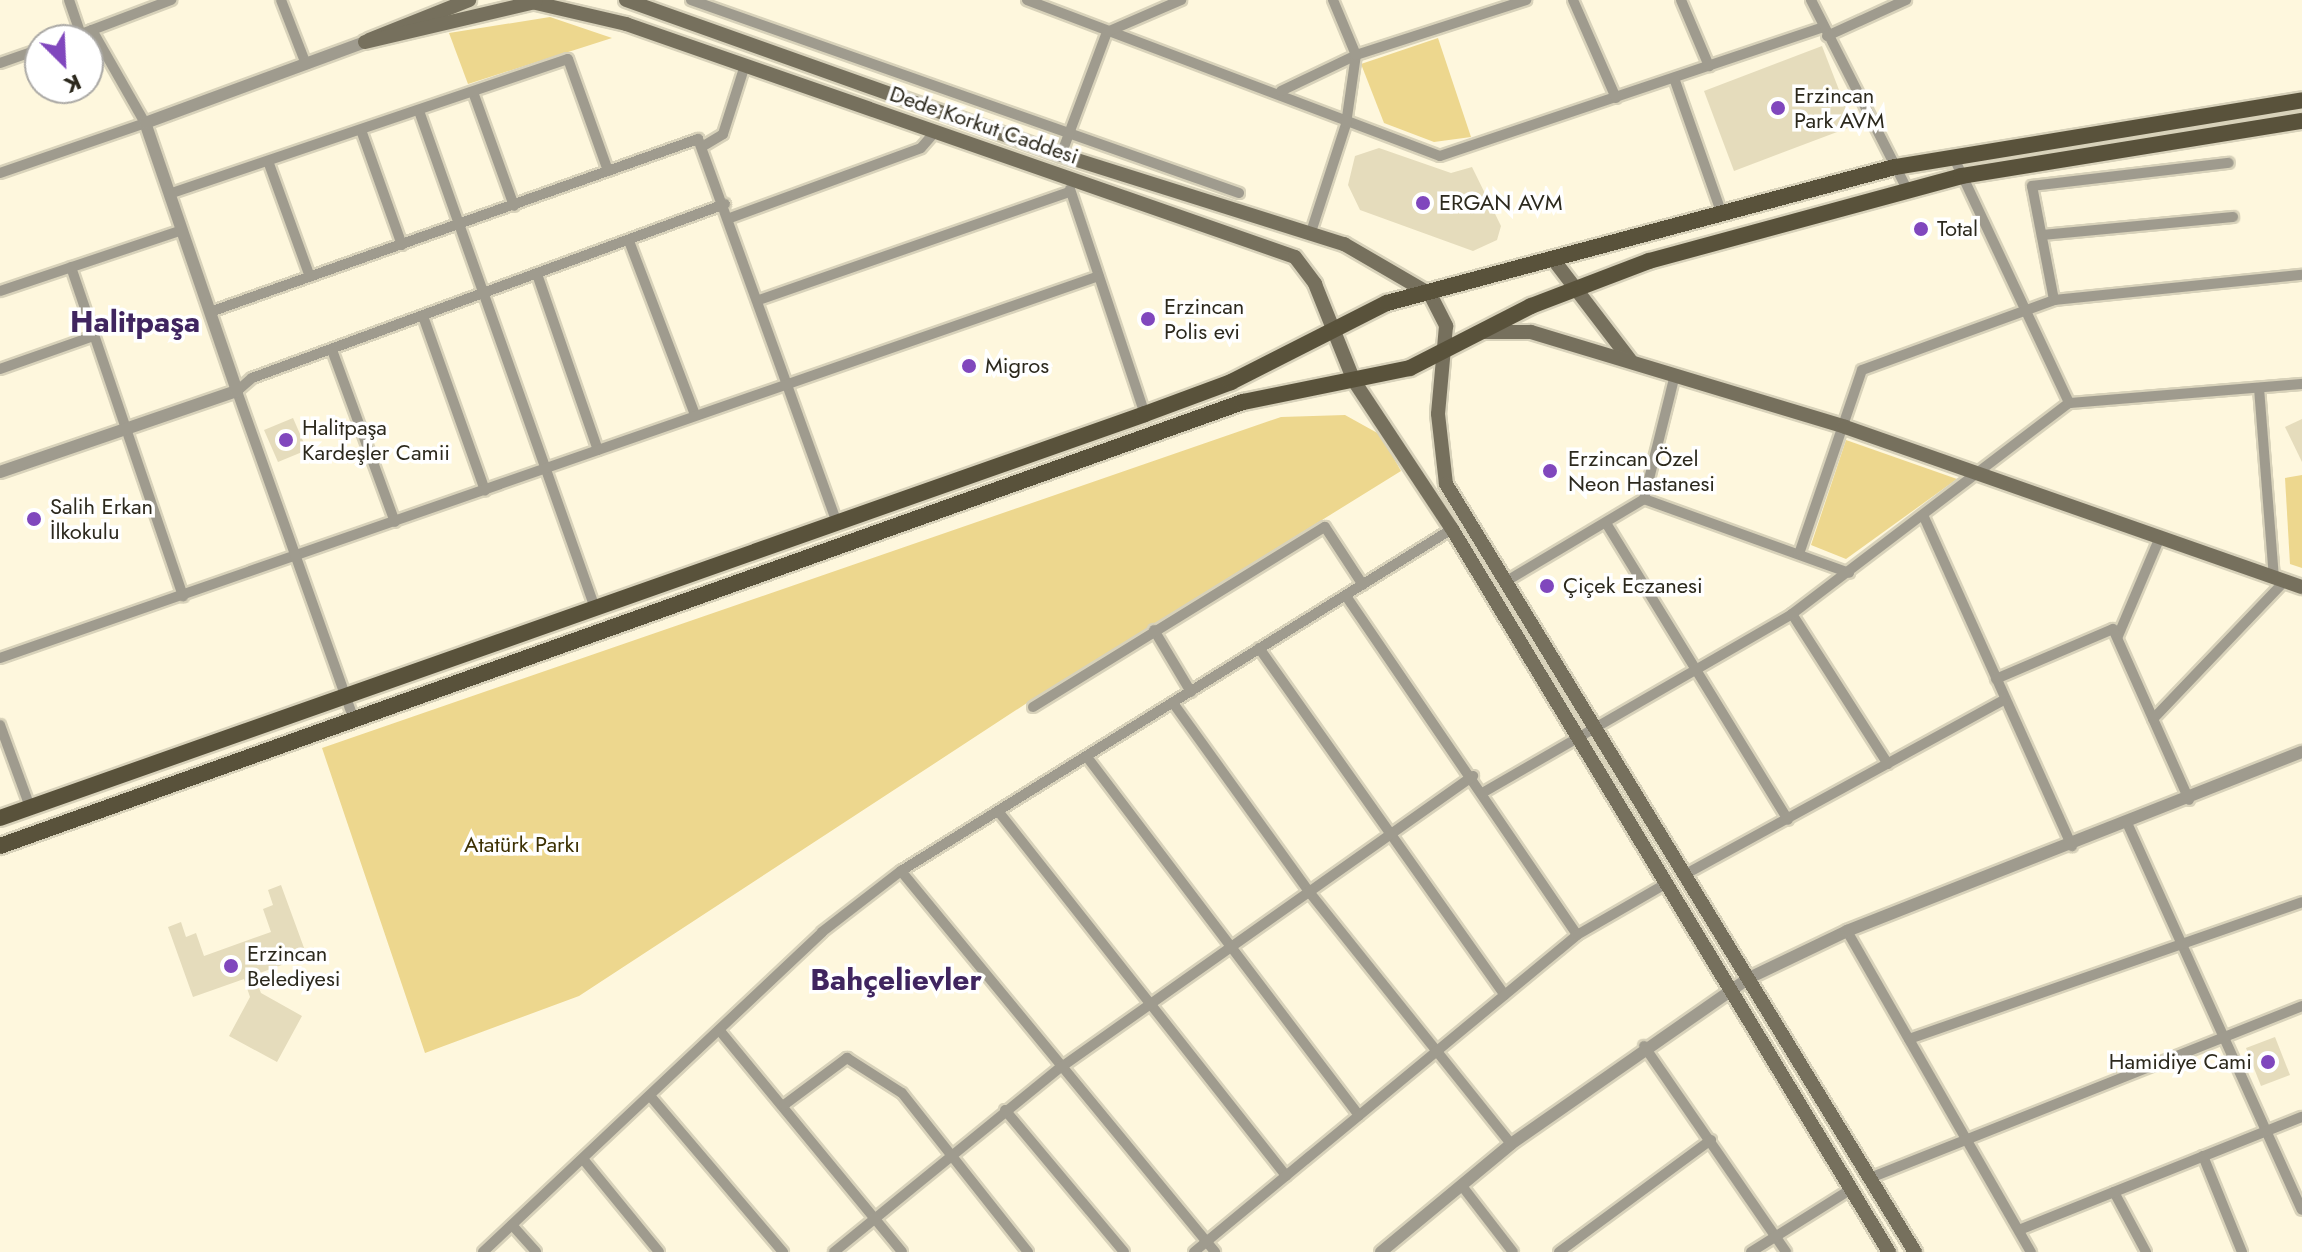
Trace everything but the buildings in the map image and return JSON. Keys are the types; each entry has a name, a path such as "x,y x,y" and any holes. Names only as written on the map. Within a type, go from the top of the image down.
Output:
{"main road":[{"path":"365,42 449,5 469,0"},
{"name":"Dede Korkut Caddesi","path":"626,0 1061,155 1344,244 1430,294"},
{"path":"365,42 533,1"},
{"name":"Dede Korkut Caddesi","path":"533,1 626,24 936,131 1071,186 1295,257 1331,327 1354,381 1452,529 1889,1252"},
{"path":"0,818 1145,414 1231,382 1331,327 1430,294 1556,263 1895,167 2302,100"},
{"path":"0,846 1243,402 1354,381 1446,350 1579,287 1757,227 1961,176 2302,121"},
{"path":"1556,263 1579,287 1632,361"},
{"path":"1430,294 1441,306 1446,350 1438,414 1446,484 1594,731 1915,1252"},
{"path":"1483,332 1531,332 1845,427 2302,587"}],"street":[{"path":"69,0 82,24"},
{"path":"104,25 171,0"},
{"path":"281,0 306,64"},
{"path":"691,0 1239,193"},
{"path":"1027,0 1107,32 1281,91 1346,124 1440,156 1709,66 1825,31 1906,0"},
{"path":"1061,155 1072,134 1107,32 1181,0"},
{"path":"1311,232 1346,124 1356,55 1333,0"},
{"path":"1281,91 1356,55 1526,0"},
{"path":"1573,0 1616,98"},
{"path":"1681,0 1709,66"},
{"path":"1811,0 1907,189"},
{"path":"0,173 365,42"},
{"path":"0,63 24,55"},
{"path":"169,194 568,59 608,171"},
{"path":"104,60 145,123 294,558 354,720"},
{"path":"705,145 723,134 745,65"},
{"path":"1674,78 1722,214"},
{"path":"473,92 514,206"},
{"path":"419,111 456,226 595,608"},
{"path":"361,130 402,245"},
{"path":"730,218 921,148 936,131"},
{"path":"210,312 514,206 696,138 705,145 837,522"},
{"path":"1953,156 2069,403"},
{"path":"268,161 310,277"},
{"path":"2054,300 2032,186 2229,163"},
{"path":"759,300 1071,186 1145,414"},
{"path":"0,472 237,391 252,378 482,298 725,204"},
{"path":"2042,235 2233,217"},
{"path":"0,291 182,230"},
{"path":"629,241 695,415"},
{"path":"71,267 91,337 183,596"},
{"path":"1799,554 1862,370 2054,300 2302,275"},
{"path":"0,658 1099,276"},
{"path":"538,277 598,450"},
{"path":"424,319 485,490"},
{"path":"0,369 91,337"},
{"path":"332,350 395,522"},
{"path":"1505,582 1644,499 1675,375"},
{"path":"1484,792 1792,614 1982,473 2069,403 2302,384"},
{"path":"2153,719 2279,579 2259,388"},
{"path":"1644,499 1849,573"},
{"path":"1924,517 2072,846"},
{"path":"1606,523 1788,820"},
{"path":"1033,707 1325,527 1363,585"},
{"path":"483,1252 651,1097 822,932 901,871 1452,529"},
{"path":"2118,636 2160,537"},
{"path":"1346,596 1484,792 1577,935"},
{"path":"1792,614 1888,764"},
{"path":"1996,679 2113,629 2189,800"},
{"path":"1154,630 1191,692"},
{"path":"1259,648 1505,995"},
{"path":"1684,875 2005,699"},
{"path":"1173,703 1310,893 1434,1054 1511,1144"},
{"path":"0,725 30,807"},
{"path":"1381,1252 1511,1144 1644,1046 1749,978 1847,931 2128,825 2302,752"},
{"path":"1087,757 1359,1115"},
{"path":"834,1252 948,1152 1060,1068 1473,776"},
{"path":"998,811 1286,1176"},
{"path":"2128,825 2302,1210"},
{"path":"901,871 1060,1068 1215,1252"},
{"path":"1194,1252 1577,935 1667,883"},
{"path":"1909,1039 2181,941 2302,902"},
{"path":"1847,931 2031,1252"},
{"path":"1870,1178 2302,1006"},
{"path":"720,1031 902,1252"},
{"path":"1644,1046 1786,1252"},
{"path":"784,1105 847,1058 902,1093 1028,1252"},
{"path":"651,1097 783,1252"},
{"path":"1005,1110 1124,1252"},
{"path":"2019,1230 2302,1117"},
{"path":"1559,1252 1711,1140"},
{"path":"2203,1156 2242,1252"},
{"path":"583,1159 659,1252"},
{"path":"1462,1186 1513,1252"},
{"path":"1751,1252 1775,1234 1850,1190"},
{"path":"2114,1192 2146,1252"},
{"path":"512,1225 536,1252"}],"green space":[{"path":"550,17 612,38 468,84 449,33"},
{"path":"1438,38 1471,137 1434,142 1384,123 1361,64"},
{"name":"Atatürk Parkı","path":"1345,415 1381,435 1401,471 1030,701 579,996 425,1053 322,748 1281,417"},
{"path":"1846,440 1957,479 1846,559 1811,545"},
{"path":"2302,475 2302,568 2290,564 2285,478"}],"place":[{"name":"Erzincan Park AVM","path":"1778,108"},
{"name":"ERGAN AVM","path":"1423,203"},
{"name":"Total","path":"1921,229"},
{"name":"Erzincan Polis evi","path":"1148,319"},
{"name":"Migros","path":"969,366"},
{"name":"Halitpaşa Kardeşler Camii","path":"286,440"},
{"name":"Erzincan Özel Neon Hastanesi","path":"1550,471"},
{"name":"Salih Erkan İlkokulu","path":"34,519"},
{"name":"Çiçek Eczanesi","path":"1547,586"},
{"name":"Erzincan Belediyesi","path":"231,966"},
{"name":"Hamidiye Cami","path":"2268,1062"}],"district":[{"name":"Halitpaşa","path":"135,322"},
{"name":"Bahçelievler","path":"896,980"}]}
